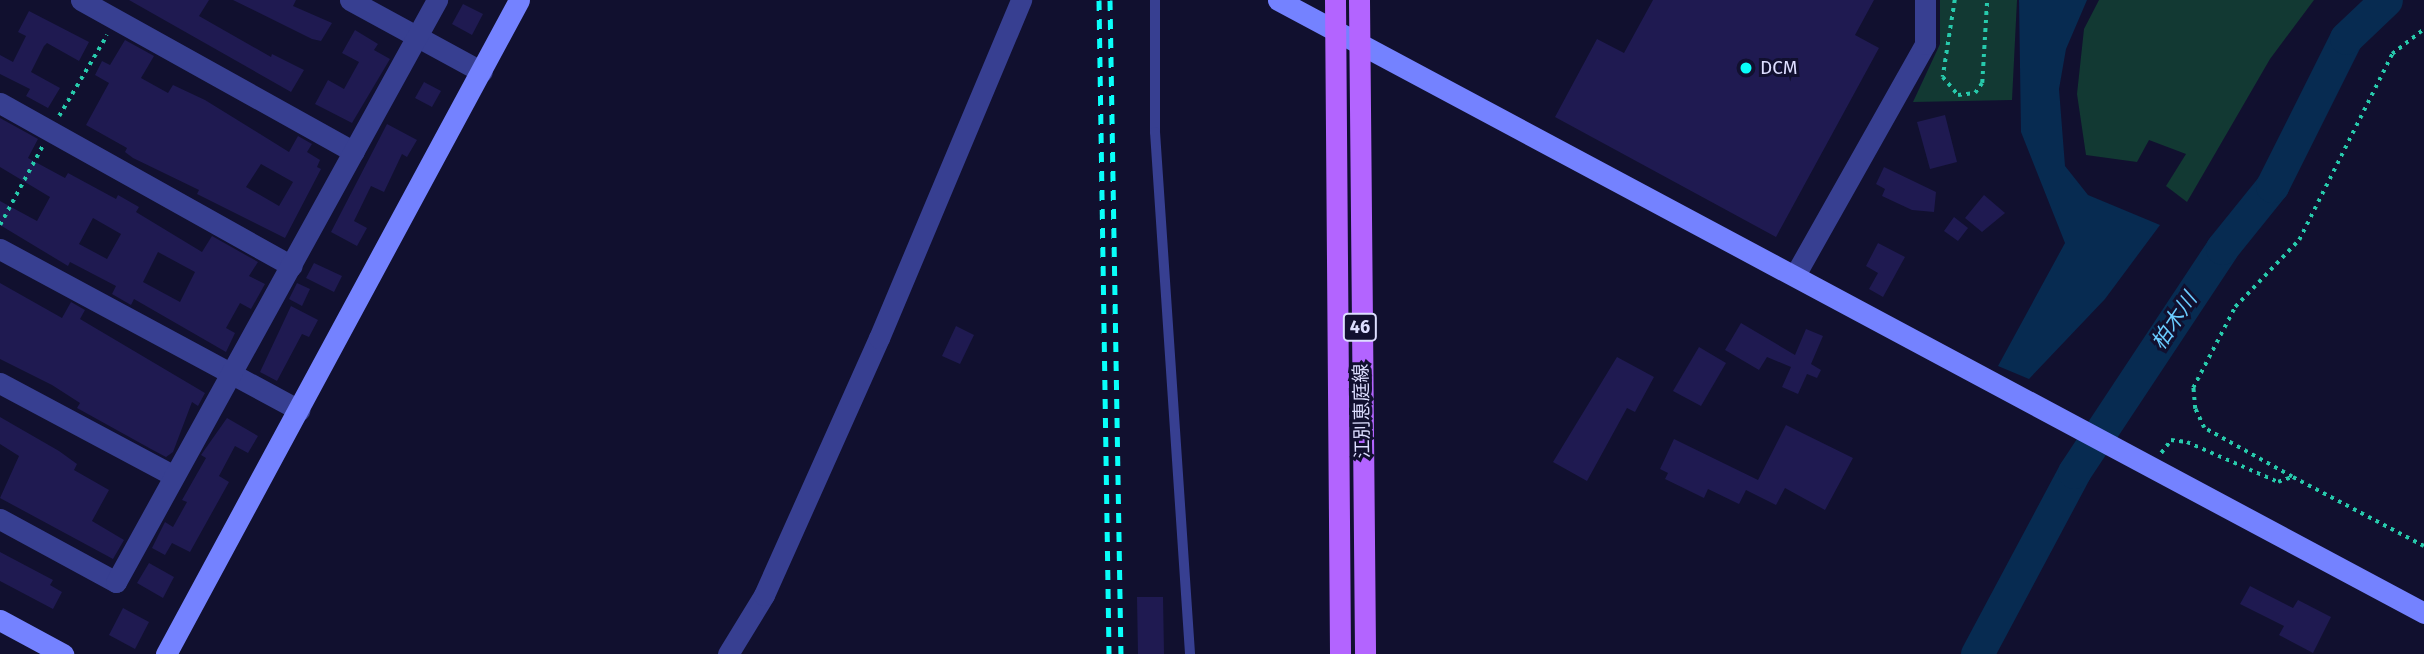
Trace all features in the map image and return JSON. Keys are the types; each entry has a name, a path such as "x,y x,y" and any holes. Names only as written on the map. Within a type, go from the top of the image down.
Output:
{"main road":[{"name":"江別恵庭線","path":"1335,0 1340,654"},
{"name":"江別恵庭線","path":"1359,0 1365,654"}],"street":[{"path":"81,0 354,152"},
{"path":"350,0 482,72"},
{"path":"0,519 116,582 233,375 437,0"},
{"path":"166,654 519,0"},
{"path":"728,654 764,595 862,375 1021,0"},
{"path":"1278,0 2074,424 2424,614"},
{"path":"1795,275 1924,44 1925,0"},
{"path":"0,103 292,266"},
{"path":"0,249 299,410"},
{"path":"0,383 174,476"},
{"path":"0,620 63,654"}],"lane":[{"path":"1155,0 1155,132 1190,654"}],"path":[{"path":"1955,0 1943,77 1958,95 1975,93 1982,83 1987,0"},
{"path":"0,225 50,131 117,20"},
{"path":"2424,29 2392,54 2299,240 2235,307 2193,388 2195,409 2204,428 2424,546"},
{"path":"2144,463 2171,440 2188,443 2278,482 2292,477"}],"green space":[{"path":"1940,0 2017,0 2012,100 1913,102 1940,44"},
{"path":"2099,0 2314,0 2270,59 2187,202 2166,186 2186,154 2149,140 2137,162 2086,155 2077,94 2084,29"}],"water":[{"path":"2019,0 2087,0 2066,49 2059,89 2065,166 2088,195 2160,225 2105,299 2029,379 1998,366 2065,243 2021,132"}],"building":[{"path":"129,0 209,0 199,16 271,57 272,54 304,70 291,92"},
{"path":"233,0 296,0 293,6 332,23 321,41 312,39"},
{"path":"1653,0 1874,0 1855,35 1879,48 1776,237 1555,117 1597,39 1624,53"},
{"path":"463,4 483,14 472,35 452,24"},
{"path":"29,11 89,42 79,61 47,43 44,46 31,72 60,88 48,108 26,96 30,89 0,74 0,55 13,62 26,36 18,32"},
{"path":"355,30 378,44 374,50 390,59 352,123 315,104 328,80 344,89 359,62 342,53"},
{"path":"125,40 154,56 141,78 168,93 173,85 205,100 289,152 298,136 312,144 307,152 320,160 317,167 321,169 285,238 197,194 199,190 133,158 125,152 127,148 86,125 109,83 95,75 102,61 110,65","holes":["261,164 293,182 279,206 246,187"]},
{"path":"424,82 441,91 432,107 415,98"},
{"path":"1945,115 1957,162 1930,169 1917,122"},
{"path":"0,118 38,139 28,158 65,178 68,173 116,199 118,195 139,207 136,212 202,252 212,236 258,262 249,276 265,284 251,309 240,303 226,328 235,333 226,352 134,299 131,305 112,294 116,286 70,262 68,266 0,225 0,201 37,221 50,197 0,167","holes":["93,218 121,234 107,259 79,244","158,252 195,272 180,302 143,282"]},
{"path":"387,124 417,140 407,157 402,154 384,192 371,186 354,221 367,228 357,246 331,232"},
{"path":"1884,167 1936,192 1934,212 1912,210 1882,196 1885,189 1876,184"},
{"path":"1984,195 2005,213 1982,232 1965,218"},
{"path":"1954,217 1968,228 1958,241 1944,231"},
{"path":"1878,243 1905,257 1883,297 1869,289 1878,273 1866,266"},
{"path":"314,263 342,276 334,292 306,278"},
{"path":"0,283 62,318 71,302 85,310 80,319 205,393 198,406 192,402 173,452 166,457 151,449 77,408 80,403 52,385 0,359"},
{"path":"297,283 310,289 302,306 289,299"},
{"path":"291,306 318,320 309,337 302,334 277,381 260,372"},
{"path":"1741,323 1795,355 1806,329 1823,336 1811,364 1821,370 1817,378 1807,374 1798,394 1782,387 1791,367 1767,357 1759,370 1725,350"},
{"path":"956,326 974,335 960,364 942,356"},
{"path":"1699,347 1726,363 1701,406 1673,391"},
{"path":"1617,357 1654,377 1635,412 1627,408 1587,481 1553,462"},
{"path":"0,417 59,451 77,464 74,470 109,490 92,521 124,540 113,559 0,498 19,456 0,444"},
{"path":"227,418 258,436 248,453 235,446 219,476 229,482 190,552 172,543 165,555 152,548 165,522 173,527 187,502 182,500 206,458 201,455"},
{"path":"1786,425 1853,458 1825,510 1785,488 1776,505 1746,490 1739,504 1708,489 1704,498 1665,479 1668,473 1660,469 1674,439 1758,480"},
{"path":"0,552 53,580 50,585 62,592 53,609 0,581"},
{"path":"149,563 174,577 163,598 137,583"},
{"path":"2250,586 2293,608 2298,600 2331,617 2313,653 2279,635 2284,626 2240,604"},
{"path":"1137,597 1163,597 1164,654 1138,654"},
{"path":"123,608 149,622 135,649 109,635"}],"waterway":[{"name":"柏木川","path":"1977,654 2074,472 2222,248 2272,186 2346,38 2386,0"}],"railway":[{"path":"1099,0 1109,654"},
{"path":"1110,0 1121,654"}],"place":[{"name":"DCM","path":"1746,68"}]}
